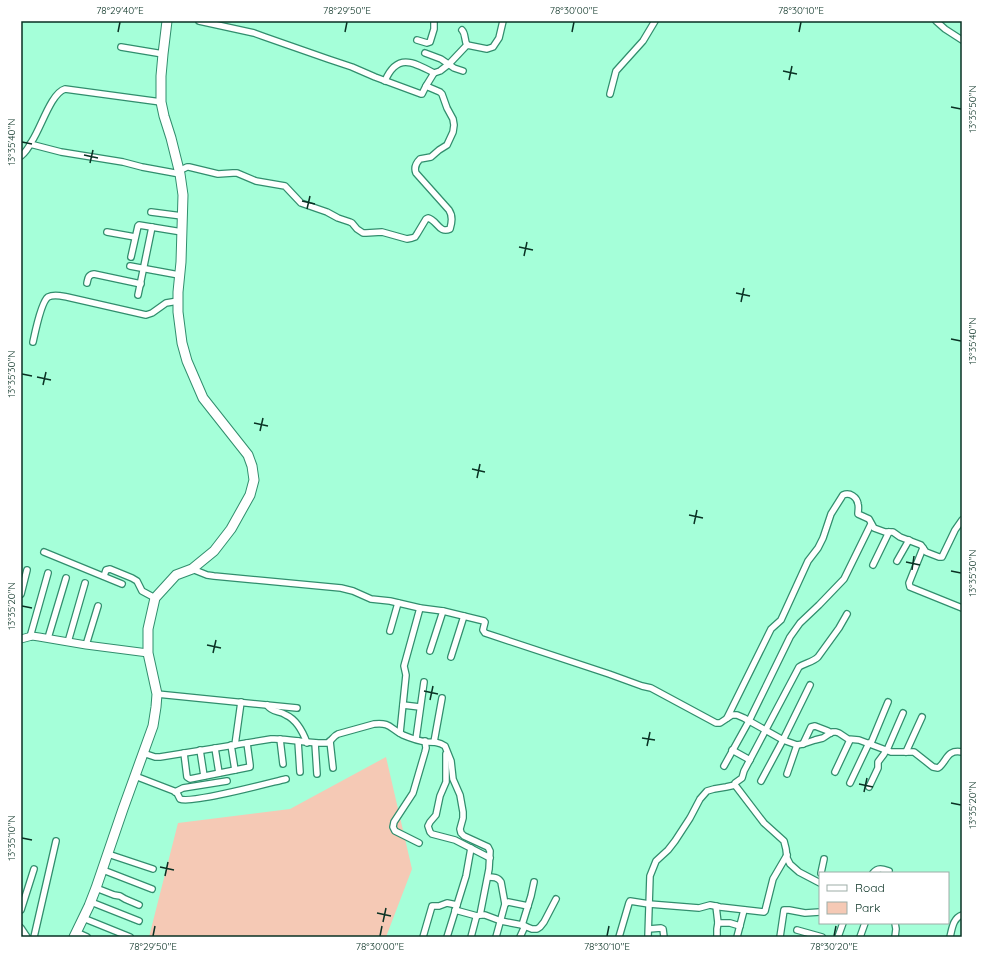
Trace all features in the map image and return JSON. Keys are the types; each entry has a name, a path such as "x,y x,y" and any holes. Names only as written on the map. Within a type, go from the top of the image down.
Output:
{"highway":[{"path":"75,935 91,902 103,870 153,726 156,707 156,694 148,653 148,629 156,598 176,574 192,569 214,551 231,529 250,495 254,480 252,466 248,455 203,398 187,361 179,328 178,301 183,195 180,172 161,102 161,76 167,21"}],"street":[{"path":"199,21 254,33 352,67 420,94 422,94 434,73 440,71 449,64 467,45"},
{"path":"417,40 428,43 430,42 434,29 434,21"},
{"path":"467,45 487,49 493,47 499,38 503,21"},
{"path":"610,94 616,71 643,40 655,21"},
{"path":"936,21 962,40"},
{"path":"462,30 467,45"},
{"path":"121,47 163,54"},
{"path":"425,53 441,59 456,69 463,70"},
{"path":"385,81 392,68 398,64 407,62 412,62 434,73"},
{"path":"30,144 61,152 123,162 142,167 180,172 189,167 213,173 233,173 243,175 256,182 285,186 301,202 352,223 357,229 363,232 382,232 407,239 415,237 428,218 432,219 440,228 444,230 450,229 452,222 452,217 449,210 415,170 420,159 431,157 447,145 453,132 454,125 453,119 442,94 426,86"},
{"path":"21,156 30,144 53,100 58,93 65,88 161,102"},
{"path":"151,212 182,216"},
{"path":"131,256 139,225 182,232"},
{"path":"138,295 152,227"},
{"path":"107,232 135,237"},
{"path":"130,266 180,275"},
{"path":"87,283 88,277 94,274 141,284"},
{"path":"33,342 44,300 52,296 67,296 146,315 152,313 166,303 178,301"},
{"path":"727,718 771,629 781,620 808,562 823,538 831,514 843,495 849,494 856,499 858,514 869,519 874,528 885,532 893,532 900,537 921,545 926,552 939,557 942,557 955,530 962,520"},
{"path":"724,766 749,721 790,637 800,623 844,579 872,524"},
{"path":"873,565 889,532"},
{"path":"897,561 908,540"},
{"path":"923,548 909,583 910,587 962,608"},
{"path":"44,552 122,584"},
{"path":"104,576 106,570 108,569 132,578 137,581 142,591 156,598"},
{"path":"192,569 214,576 341,588 356,592 371,599 464,616 485,622 483,630 485,633 651,688 716,723 720,723 732,715 737,715 783,740 800,744 823,738 834,732 839,733 850,740 855,739 870,743 894,752 916,753 933,767 938,768 947,756 955,752 962,752"},
{"path":"21,594 27,570"},
{"path":"30,637 48,573"},
{"path":"48,638 66,578"},
{"path":"68,642 85,583"},
{"path":"390,631 398,603"},
{"path":"86,645 98,606"},
{"path":"400,733 406,675 404,666 420,608"},
{"path":"430,651 443,612"},
{"path":"648,937 650,876 656,861 668,850 707,791 735,785 735,783 742,778 765,730 800,667 818,657 847,614"},
{"path":"451,657 464,616"},
{"path":"21,639 39,637 148,653"},
{"path":"416,739 424,682"},
{"path":"761,780 783,740 810,684"},
{"path":"156,694 297,708"},
{"path":"434,742 442,698"},
{"path":"235,770 233,745 241,702"},
{"path":"850,784 888,702"},
{"path":"267,705 272,710 285,714 294,720 304,734 307,743"},
{"path":"403,705 420,707"},
{"path":"869,787 878,768 878,762 887,750 903,713"},
{"path":"906,752 922,718"},
{"path":"143,753 155,757 271,738 307,743 327,743 338,734 380,723 391,726 406,736 443,745 451,761 453,779 460,795 463,812 460,831 464,836 489,849 491,854 488,877 479,915 476,918 471,937"},
{"path":"787,774 800,744 812,726 831,733"},
{"path":"280,739 283,764"},
{"path":"835,772 850,740"},
{"path":"298,741 300,772"},
{"path":"330,741 334,768"},
{"path":"419,843 395,831 393,825 413,793 426,748 425,741"},
{"path":"184,753 187,778 190,779 249,768 247,742"},
{"path":"315,743 317,774"},
{"path":"215,748 220,773"},
{"path":"200,750 204,776"},
{"path":"446,750 446,782 440,796 436,815 429,824 428,828 432,834 455,840 490,858"},
{"path":"732,750 750,760"},
{"path":"135,776 176,792 180,799 184,800 202,798 286,779"},
{"path":"176,792 183,788 227,781"},
{"path":"735,785 764,822 784,841 788,861 793,867 819,880"},
{"path":"34,937 56,840"},
{"path":"447,937 466,876 471,848"},
{"path":"108,854 153,868"},
{"path":"619,937 630,901 699,908 710,905 762,912 765,911 773,879 786,855"},
{"path":"821,872 824,859"},
{"path":"21,910 34,869"},
{"path":"874,872 878,869 889,871"},
{"path":"103,870 152,889"},
{"path":"488,877 497,878 501,882 505,904 496,937"},
{"path":"520,937 534,882"},
{"path":"96,888 120,896 139,905"},
{"path":"423,937 432,906 439,906 448,903 456,908 479,915 537,929 544,922 556,899"},
{"path":"91,902 140,921"},
{"path":"505,904 508,902 528,906"},
{"path":"716,906 718,923 716,929 717,937"},
{"path":"737,937 744,910"},
{"path":"780,937 784,910 805,913 819,912"},
{"path":"950,937 955,920 957,917 962,915"},
{"path":"83,918 130,937"},
{"path":"718,923 725,922 740,926"},
{"path":"838,937 843,924"},
{"path":"860,937 865,924"},
{"path":"894,924 896,929 895,937"},
{"path":"21,928 27,937"},
{"path":"648,929 661,928 663,929 664,937"},
{"path":"797,930 822,937"},
{"path":"75,935 87,937"}],"green space":[{"path":"386,757 412,869 386,937 149,937 178,823 290,809"}]}
